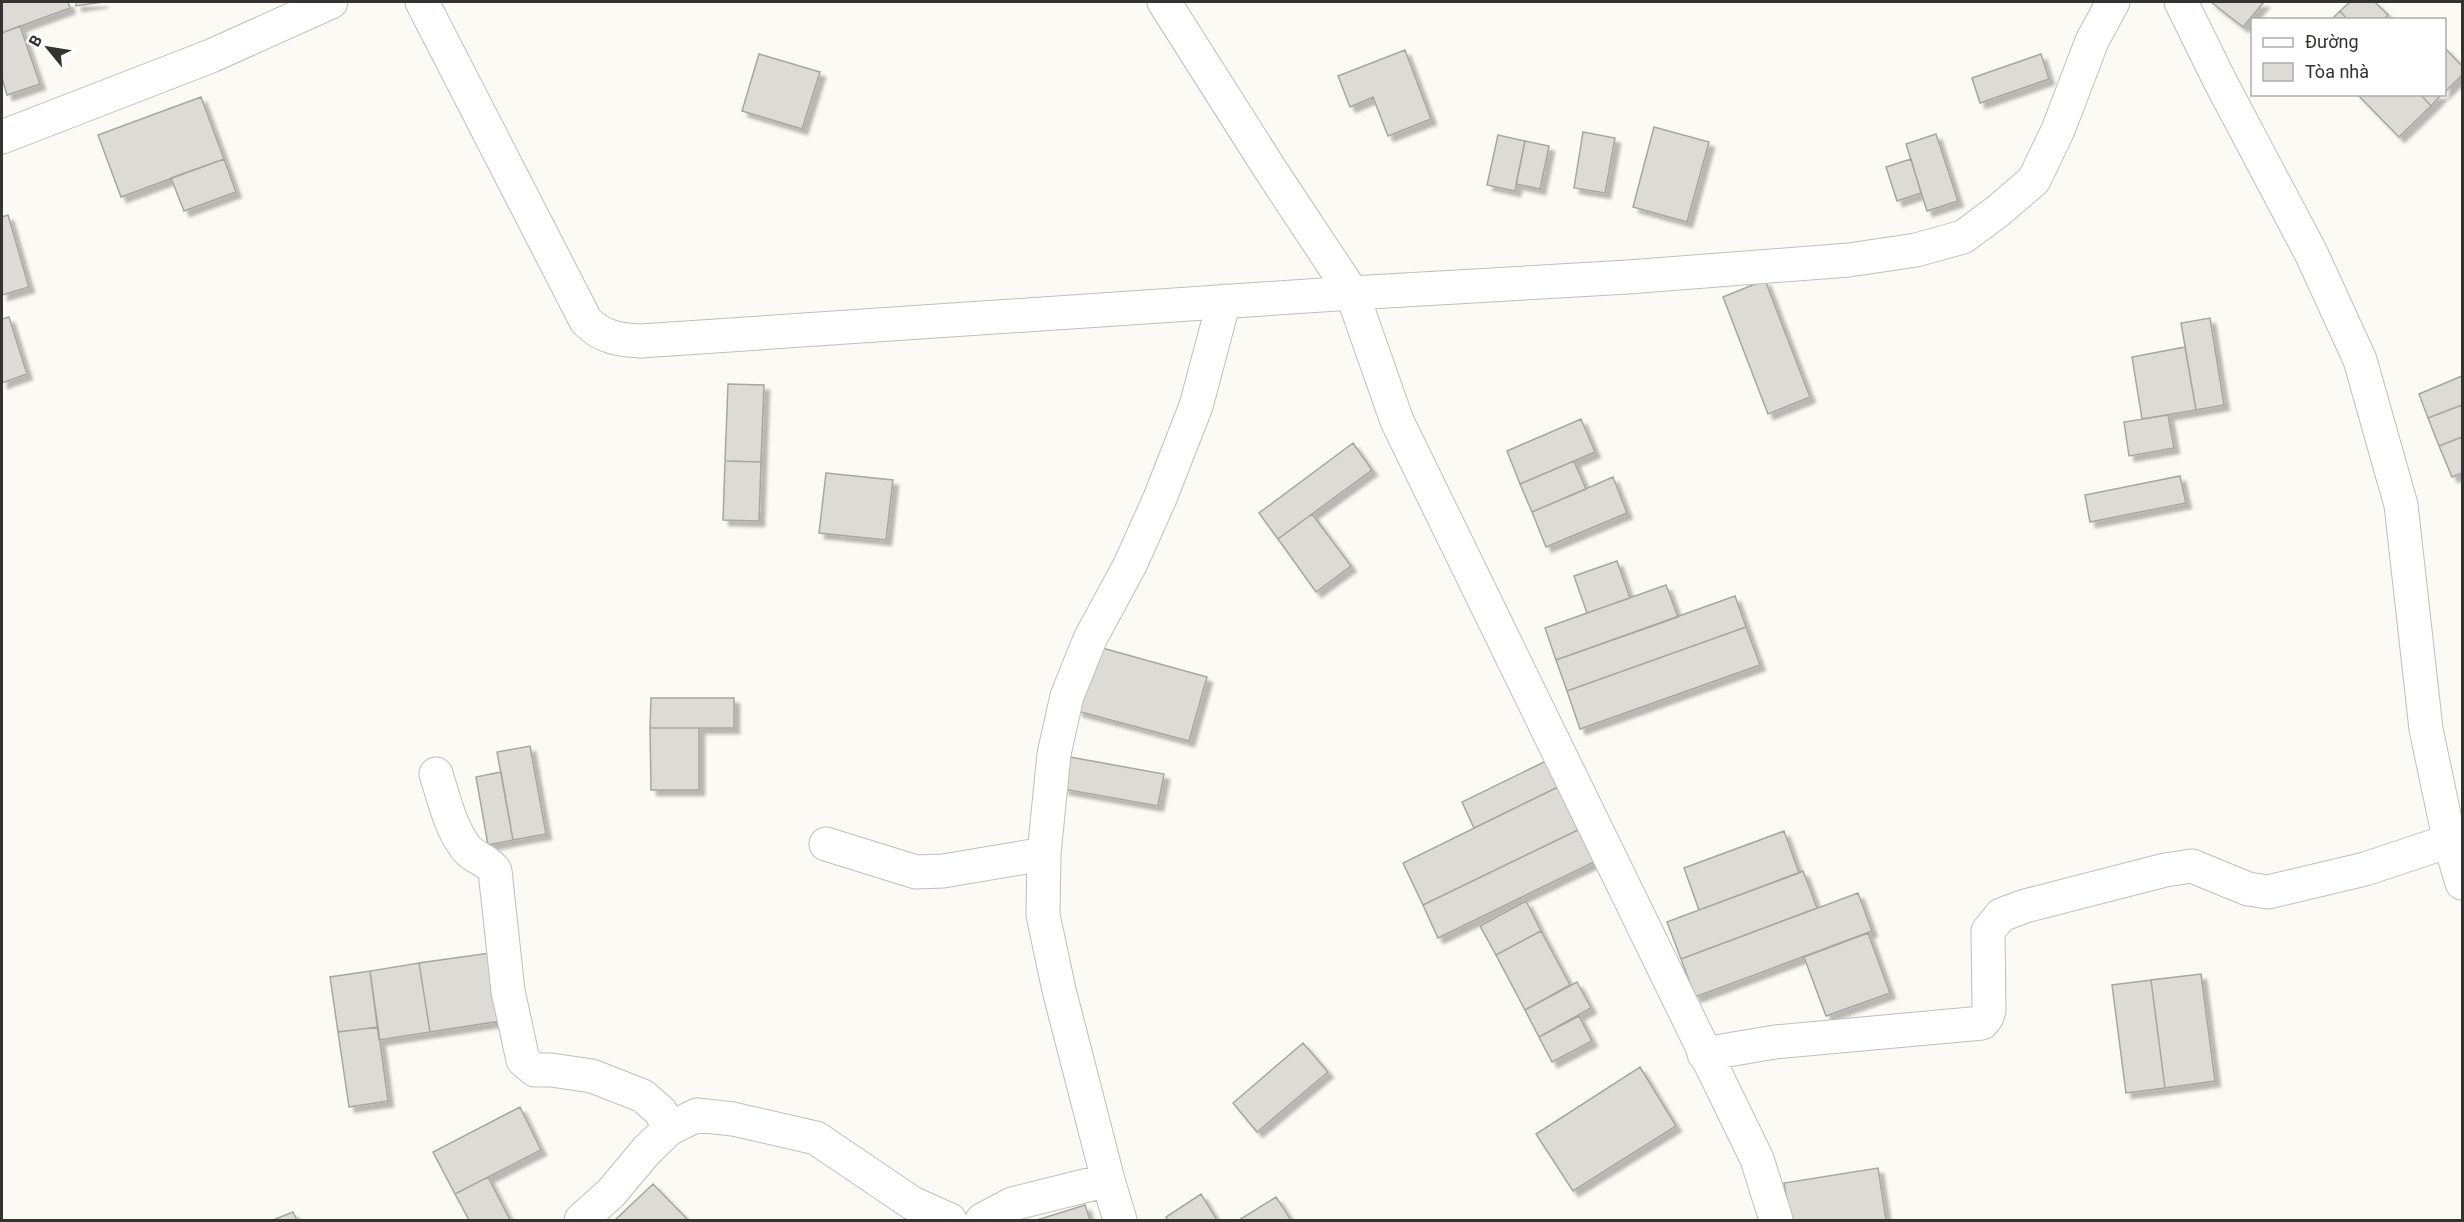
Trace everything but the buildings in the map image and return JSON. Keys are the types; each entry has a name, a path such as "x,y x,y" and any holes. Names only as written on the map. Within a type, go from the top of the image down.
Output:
{"street":[{"path":"2,137 211,56 331,2"},
{"path":"422,2 586,321 598,333 620,340 641,342 1224,301 1628,277 1849,260 1916,250 1963,237 2034,180 2058,130 2092,41 2113,2"},
{"path":"1164,2 1352,293 1397,422 1704,1054 1758,1159 1776,1221"},
{"path":"2181,2 2311,253 2360,360 2401,505 2426,729 2450,843 2463,882"},
{"path":"1120,1221 1059,990 1043,915 1044,854 1053,754 1067,696 1090,639 1130,565 1160,498 1196,406 1224,301"},
{"path":"436,774 454,829 467,849 476,858 486,861 495,871 508,991 523,1060 535,1070 592,1076 643,1096 661,1112 669,1129"},
{"path":"1704,1054 1775,1042 1982,1023 1988,1017 1989,1010 1988,931 2001,915 2025,906 2165,870 2192,866 2248,889 2268,892 2365,869 2427,848 2450,843"},
{"path":"826,844 916,872 943,871 1044,854"},
{"path":"581,1221 611,1193 647,1150 669,1129 697,1114 733,1119 816,1138 912,1203 950,1221"},
{"path":"982,1221 1012,1204 1108,1180"}]}
